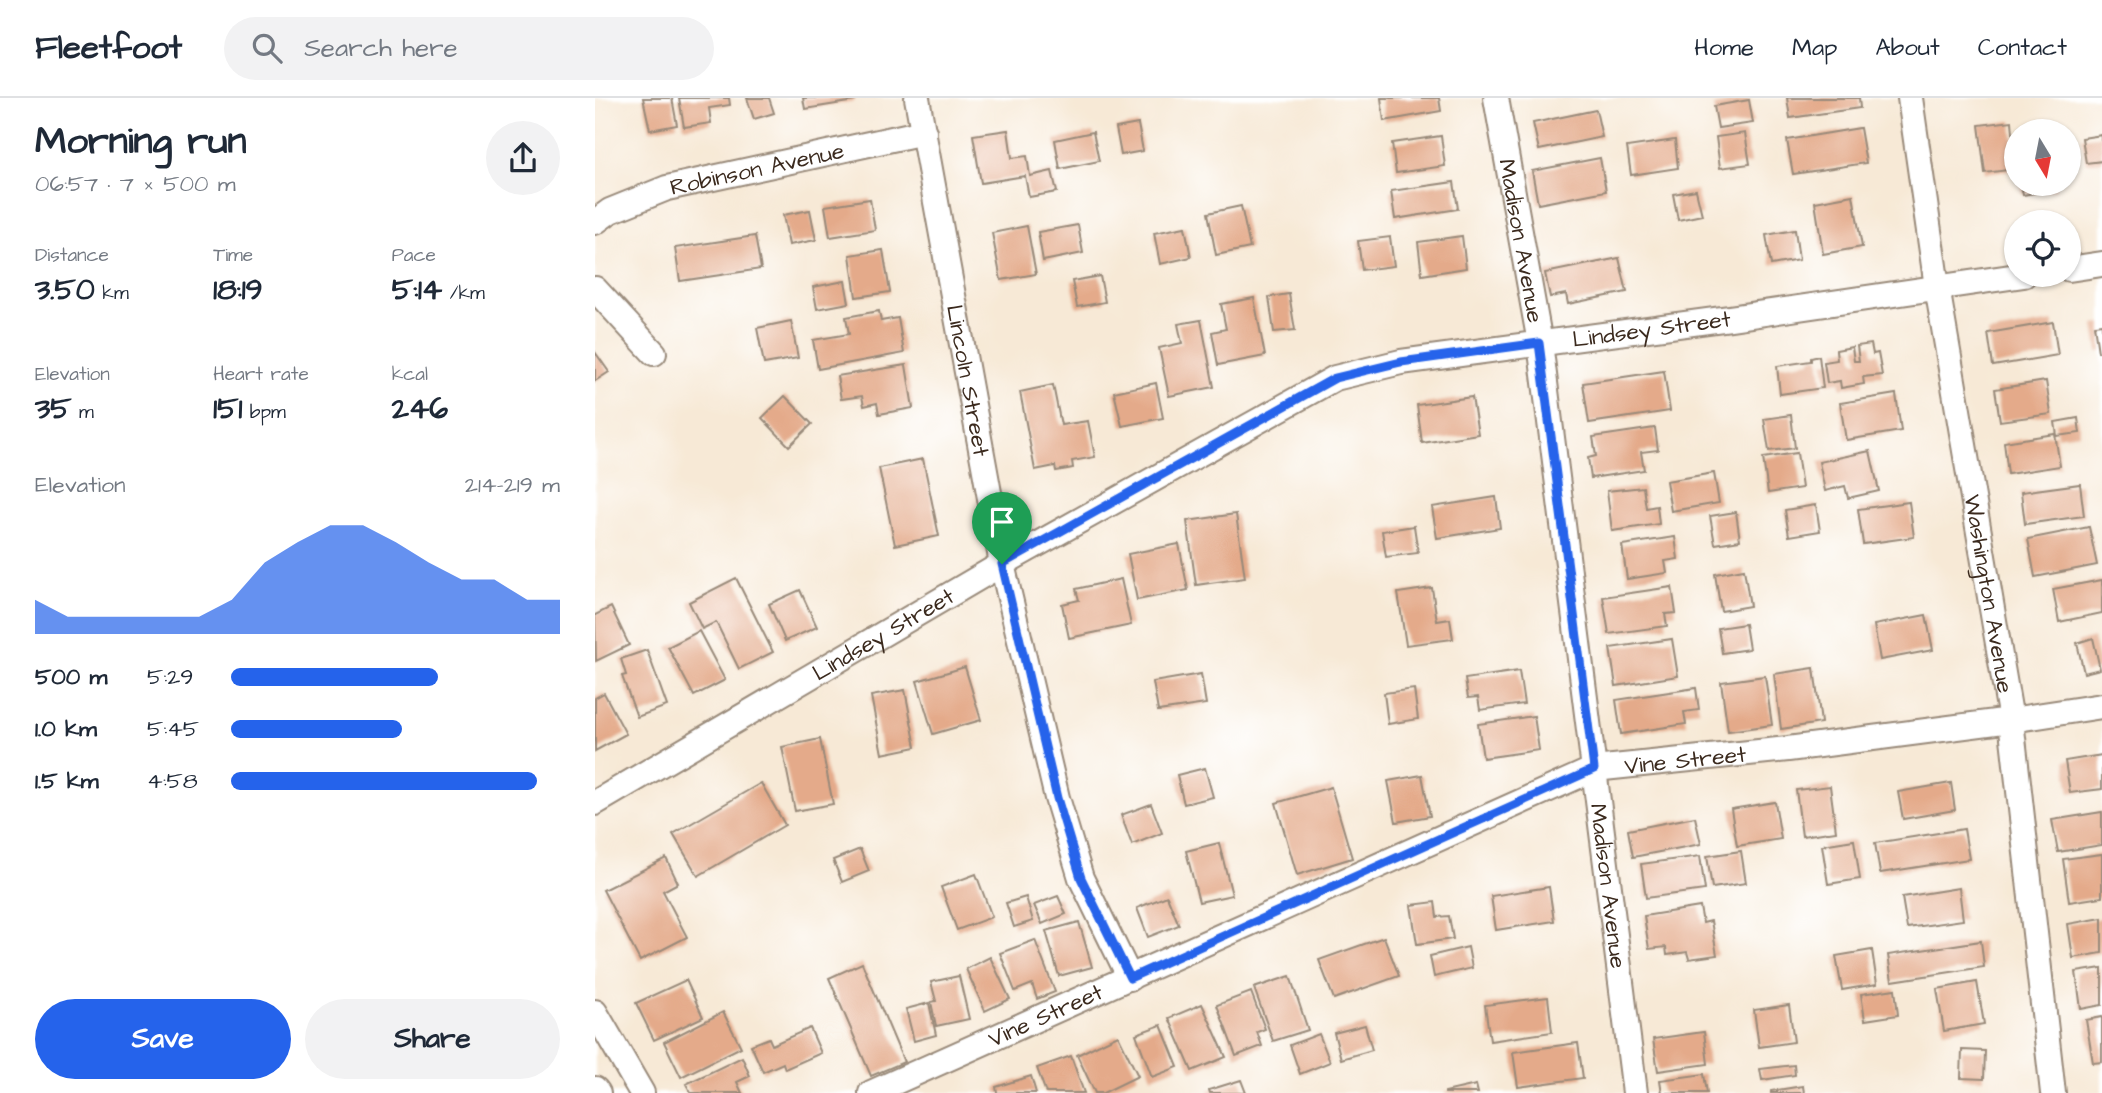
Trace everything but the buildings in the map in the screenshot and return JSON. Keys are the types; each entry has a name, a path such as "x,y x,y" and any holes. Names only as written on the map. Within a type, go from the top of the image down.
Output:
{"street":[{"name":"Lincoln Street","path":"917,98 1002,564 1057,798 1081,878 1130,978"},
{"name":"Madison Avenue","path":"1496,98 1539,343 1635,1093"},
{"name":"Washington Avenue","path":"1910,98 1937,287 2011,720 2053,1093"},
{"name":"Robinson Avenue","path":"595,222 610,211 667,188 924,132"},
{"path":"2081,267 2102,264"},
{"name":"Lindsey Street","path":"595,803 1002,564 1335,378 1401,362 2004,278"},
{"path":"595,289 654,353"},
{"name":"Vine Street","path":"871,1093 1594,769 1788,749 2102,706"},
{"path":"595,1012 642,1093"}],"route":[{"path":"1539,343 1594,769 1130,978 1081,878 1057,798 1002,564 1335,378 1401,362 1539,343"}]}
